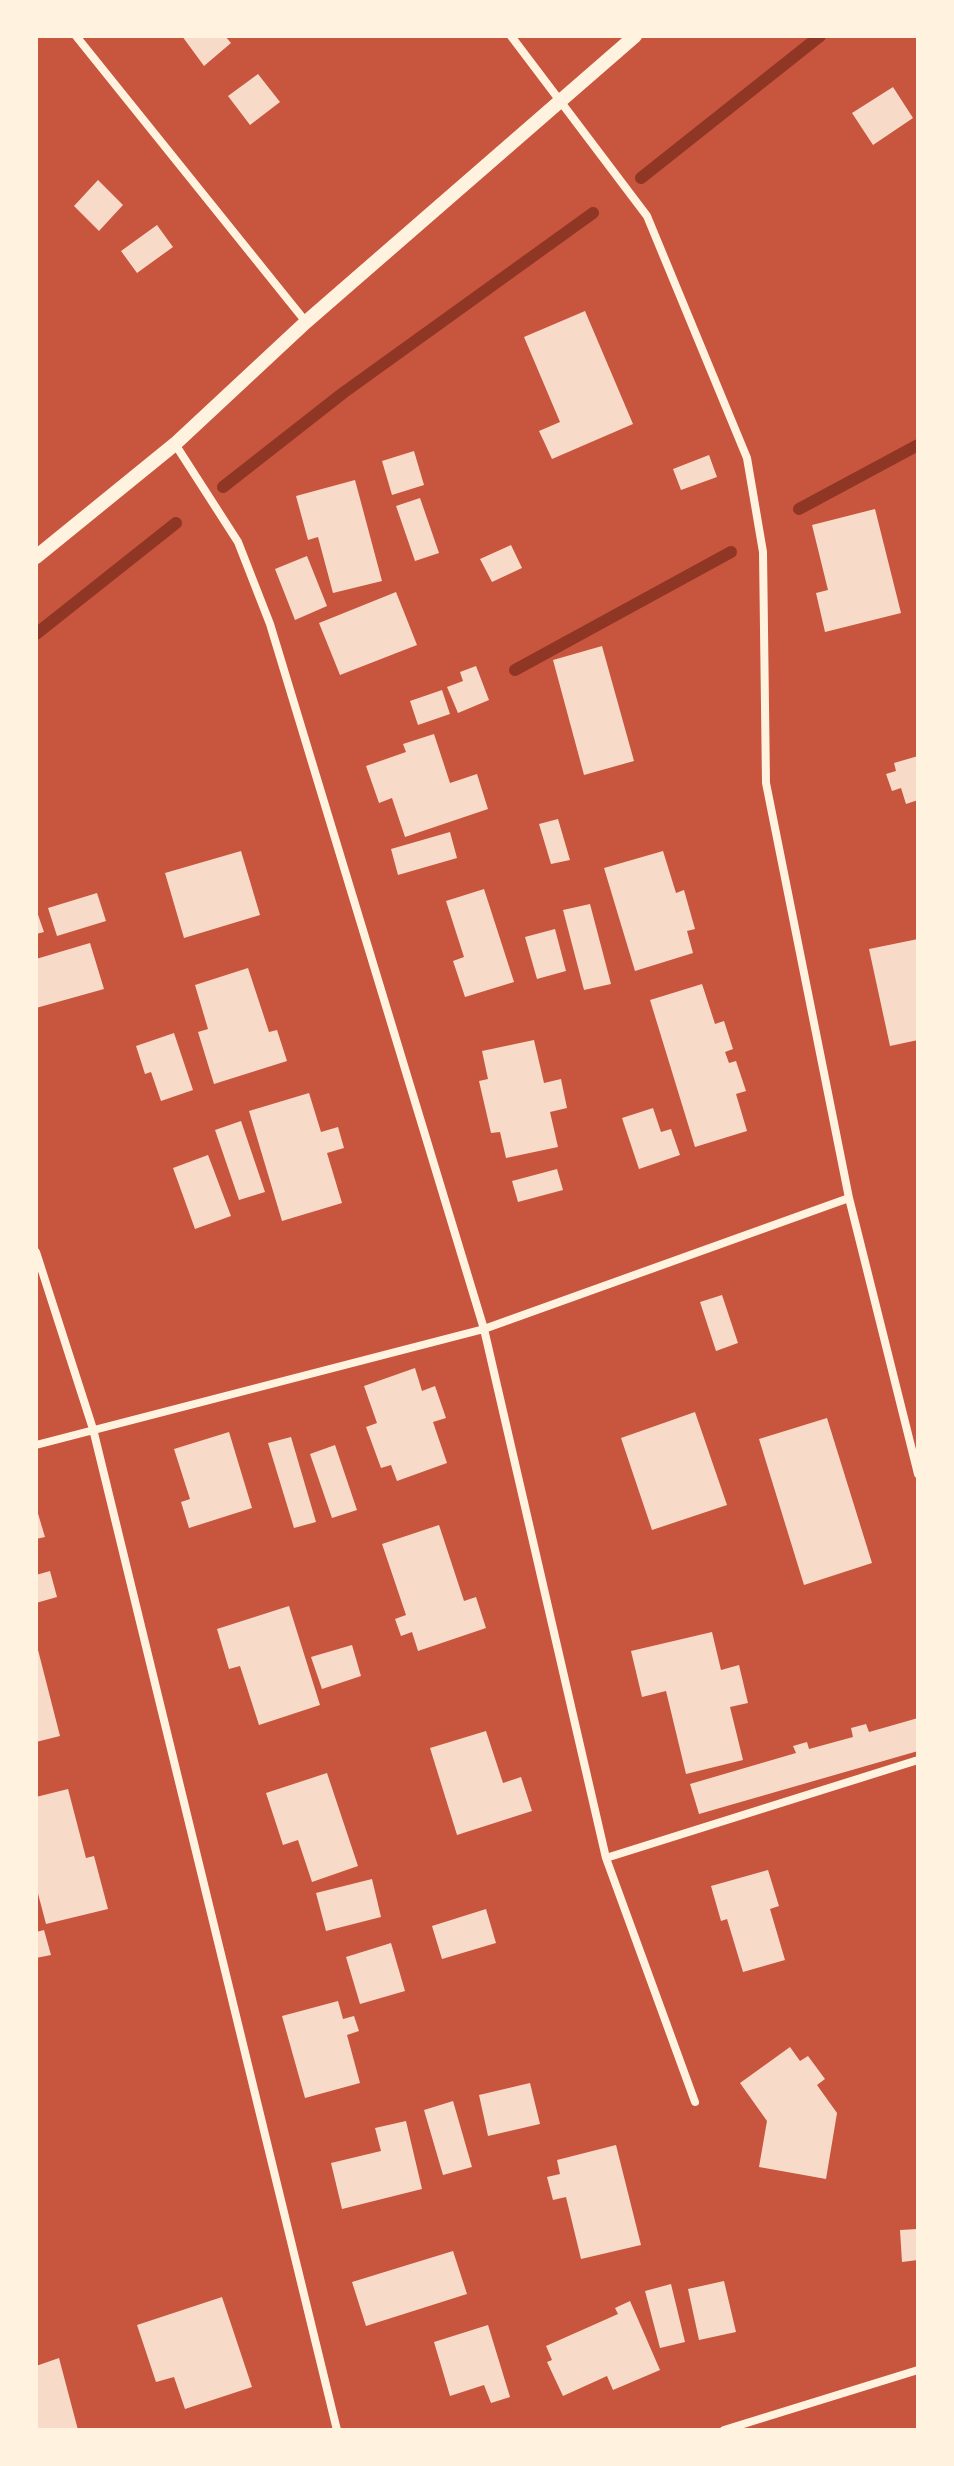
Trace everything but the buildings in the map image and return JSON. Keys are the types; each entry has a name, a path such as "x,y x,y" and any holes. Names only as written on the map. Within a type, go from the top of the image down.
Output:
{"street":[{"path":"76,36 306,322"},
{"path":"511,36 647,216 747,458 763,552 766,783 849,1198 918,1474"},
{"path":"36,557 175,444 306,322 635,36"},
{"path":"175,444 238,542 270,624 484,1329 606,1858 695,2102"},
{"path":"36,1445 484,1329 849,1198"},
{"path":"36,1252 93,1429 337,2430"},
{"path":"606,1858 918,1760"},
{"path":"724,2430 918,2370"}],"waterway":[{"path":"641,178 820,36"},
{"path":"223,487 343,393 593,213"},
{"path":"799,509 918,445"},
{"path":"36,634 176,523"},
{"path":"515,670 731,552"}]}
